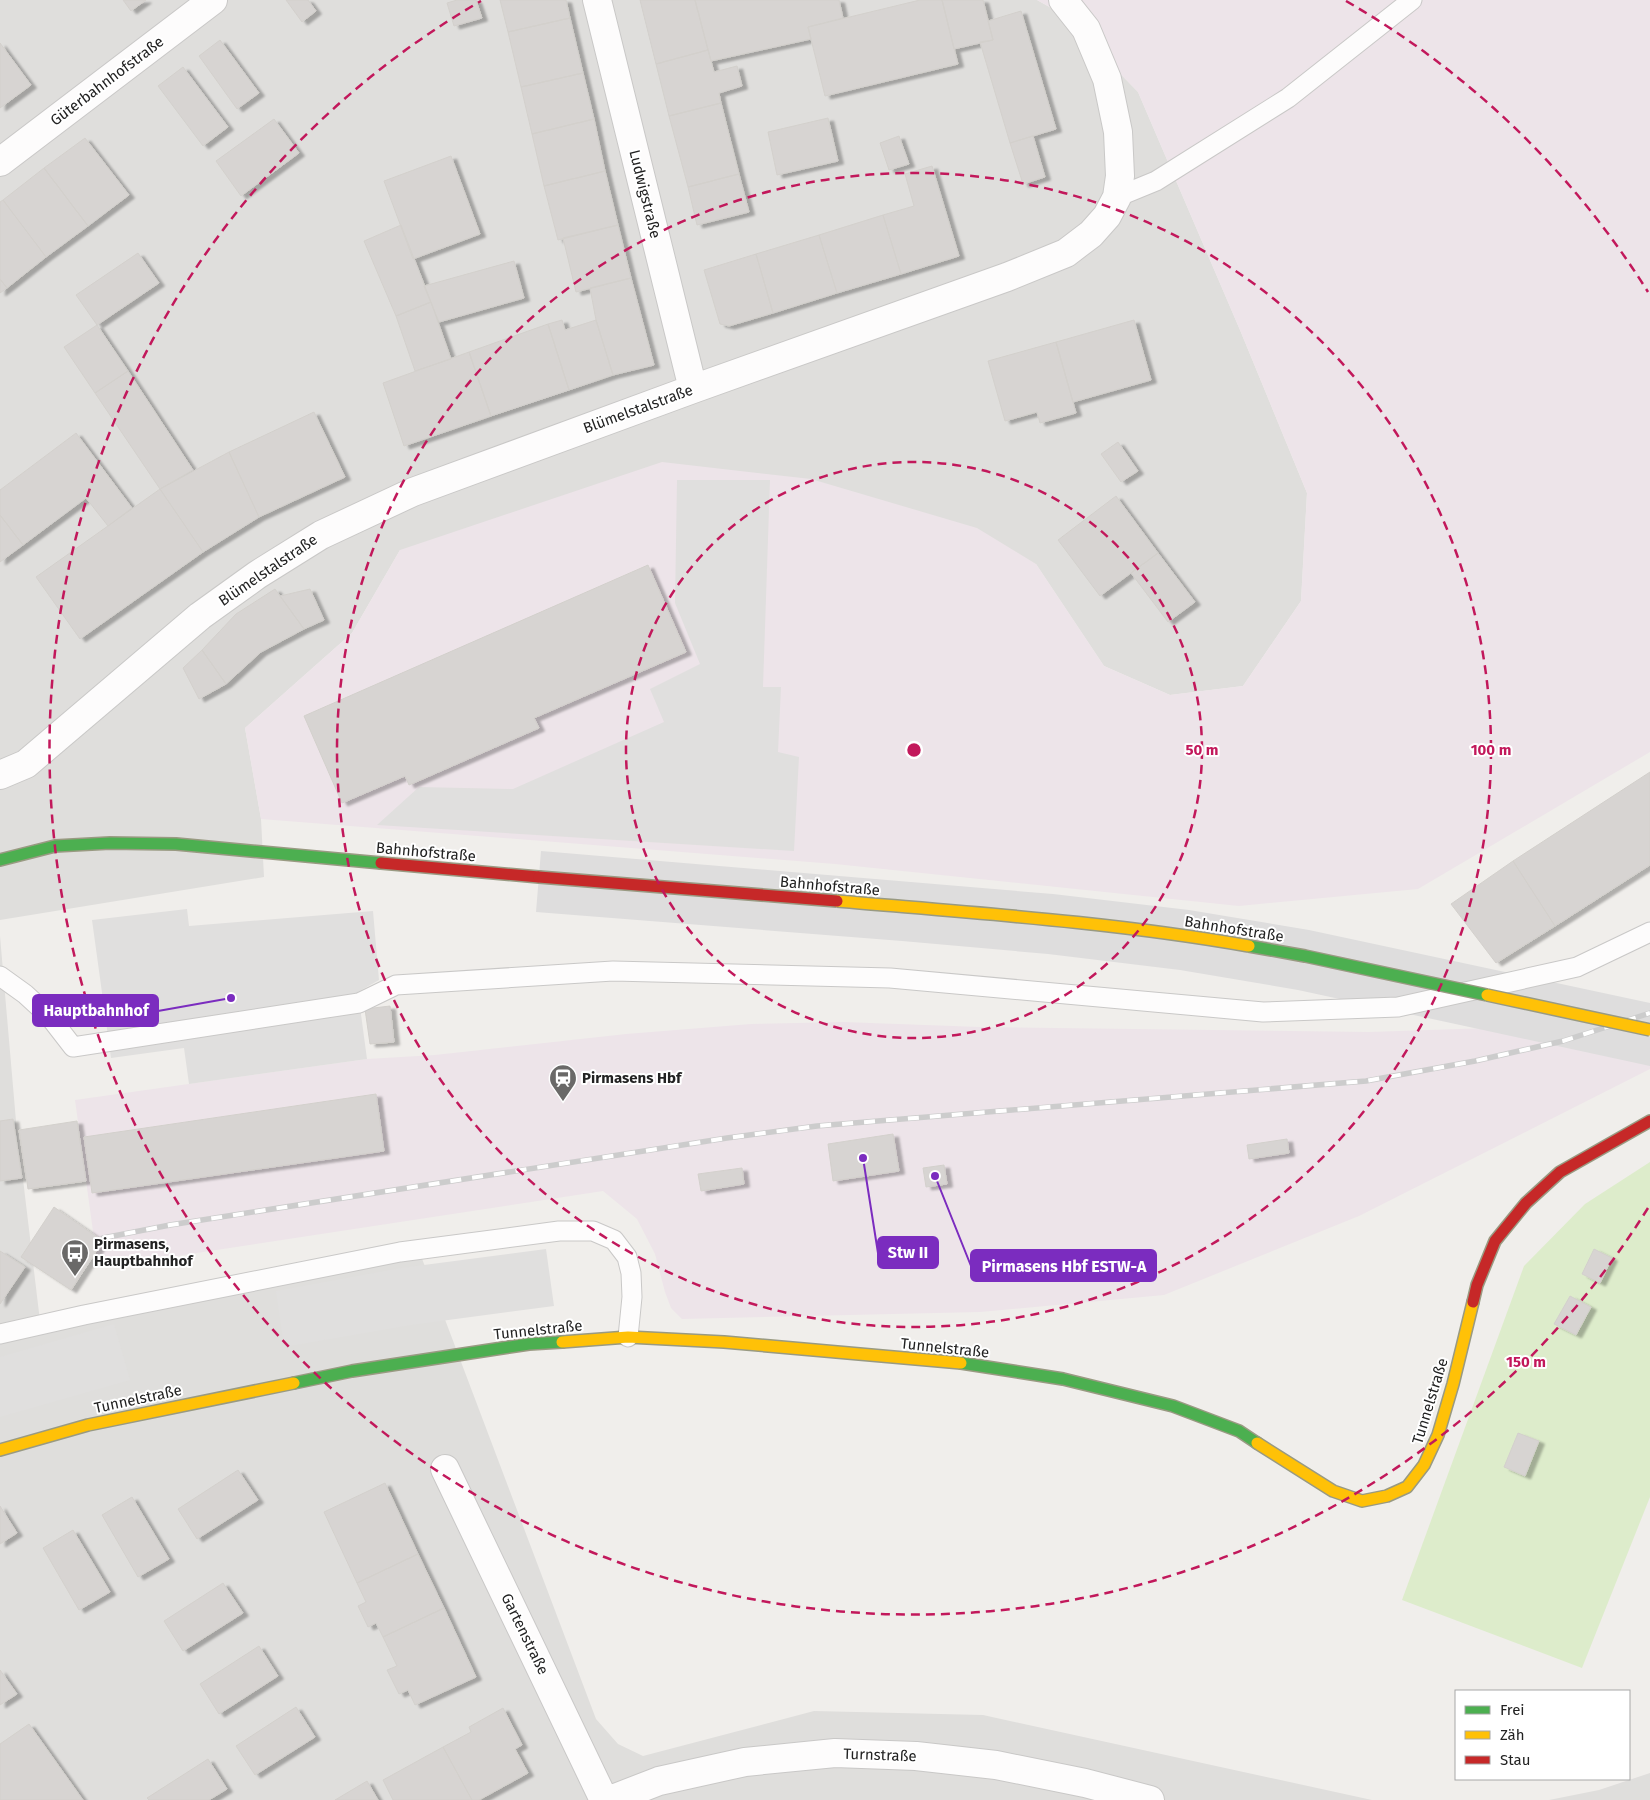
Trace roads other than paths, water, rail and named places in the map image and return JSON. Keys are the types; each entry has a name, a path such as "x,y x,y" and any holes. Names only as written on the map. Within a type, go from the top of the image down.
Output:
{"street":[{"name":"Güterbahnhofstraße","path":"0,162 213,0"},
{"name":"Ludwigstraße","path":"597,0 693,388"},
{"name":"Blümelstalstraße","path":"0,775 26,764 200,616 257,575 321,535 414,492 693,388 998,281 1066,253 1091,234 1107,216 1117,197 1120,176 1118,132 1107,79 1086,29 1063,0"},
{"name":"Bahnhofstraße","path":"0,860 54,846 110,843 176,844 1051,920 1185,935 1304,956 1650,1030"},
{"name":"Tunnelstraße","path":"0,1450 88,1425 352,1371 529,1344 628,1337 724,1342 960,1363 1064,1379 1173,1406 1239,1431 1333,1491 1362,1501 1387,1496 1408,1487 1424,1465 1438,1435 1453,1384 1476,1285 1495,1241 1526,1203 1560,1172 1650,1121"},
{"name":"Gartenstraße","path":"445,1469 604,1800"},
{"name":"Turnstraße","path":"610,1800 660,1781 744,1762 835,1753 916,1756 996,1765 1085,1783 1150,1800"}],"lane":[{"path":"1117,197 1156,181 1288,98 1412,0"},
{"path":"0,976 25,994 49,1016 73,1046 359,1003 396,985 612,971 890,978 1262,1012 1398,1007 1577,967 1650,932"},
{"path":"0,1334 93,1313 400,1252 559,1231 593,1231 614,1240 627,1257 631,1273 632,1297 628,1337"}],"railway":[{"path":"103,1238 170,1225 727,1138 817,1126 1366,1081 1475,1061 1563,1041 1650,1013"}],"place":[{"name":"Hauptbahnhof","path":"231,998"},
{"name":"Pirmasens Hbf","path":"563,1102"},
{"name":"Stw II","path":"863,1158"},
{"name":"Pirmasens Hbf ESTW-A","path":"935,1176"},
{"name":"Pirmasens, Hauptbahnhof","path":"75,1277"}]}
